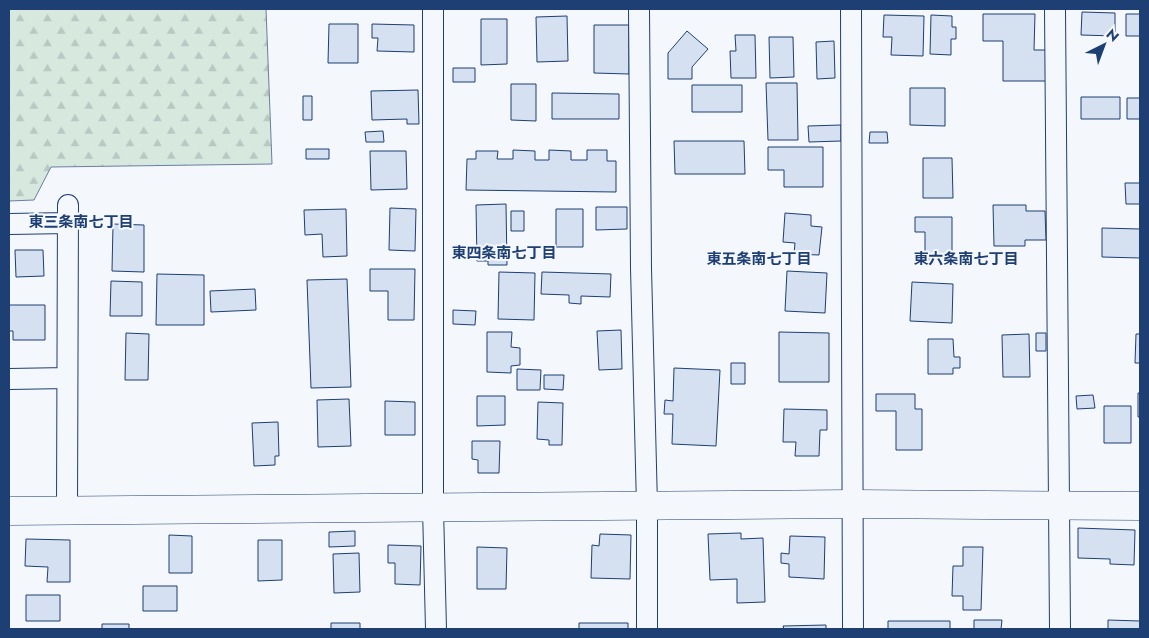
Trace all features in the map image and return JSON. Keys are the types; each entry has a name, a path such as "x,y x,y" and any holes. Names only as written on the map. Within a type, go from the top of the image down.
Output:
{"street":[{"path":"433,9 436,629"},
{"path":"639,9 641,268 647,506 647,629"},
{"path":"851,9 853,629"},
{"path":"1055,9 1060,629"},
{"path":"9,224 68,214 67,510"},
{"path":"9,379 67,378"},
{"path":"9,511 854,504 1060,507 1140,506"}],"green space":[{"path":"9,9 266,9 272,164 51,167 34,200 9,201"}],"building":[{"path":"1082,12 1115,13 1115,36 1081,35"},
{"path":"983,14 1035,14 1034,50 1048,50 1048,81 1003,81 1003,41 983,41"},
{"path":"1126,14 1140,14 1140,36 1126,36"},
{"path":"884,15 924,16 923,56 891,55 892,37 883,37"},
{"path":"931,15 952,16 952,27 956,27 956,39 951,39 951,55 930,54"},
{"path":"567,16 568,61 537,62 536,17"},
{"path":"481,19 507,19 507,64 481,65"},
{"path":"329,24 358,24 358,63 328,63"},
{"path":"372,24 414,25 414,52 377,51 378,38 372,38"},
{"path":"594,25 629,25 629,74 594,73"},
{"path":"687,31 708,49 692,67 692,79 668,79 668,53"},
{"path":"735,35 755,35 756,78 731,78 730,51 736,51"},
{"path":"769,37 793,37 794,77 770,78"},
{"path":"834,41 835,78 817,79 816,42"},
{"path":"453,68 475,68 475,82 453,82"},
{"path":"766,83 797,83 798,140 768,140"},
{"path":"511,84 536,84 536,121 511,120"},
{"path":"692,85 742,85 742,112 692,112"},
{"path":"910,88 945,88 945,126 910,125"},
{"path":"418,90 419,124 407,124 407,119 372,120 371,91"},
{"path":"552,93 619,94 619,119 552,119"},
{"path":"303,96 312,96 312,120 303,120"},
{"path":"1081,97 1120,97 1120,119 1081,119"},
{"path":"1127,98 1140,98 1140,119 1127,119"},
{"path":"841,125 841,141 809,142 808,126"},
{"path":"383,131 384,142 366,142 365,132"},
{"path":"870,132 887,132 888,143 869,143"},
{"path":"674,141 744,141 745,174 675,174"},
{"path":"768,147 823,147 823,187 784,187 784,170 768,170"},
{"path":"306,149 329,149 329,159 306,159"},
{"path":"513,150 535,151 535,160 549,160 549,150 571,151 571,160 587,160 587,150 607,150 607,161 616,161 616,192 466,190 467,159 476,159 476,151 498,151 497,159 513,159"},
{"path":"370,151 406,151 407,189 371,190"},
{"path":"923,158 952,158 953,198 923,198"},
{"path":"1125,183 1140,183 1140,204 1126,204"},
{"path":"506,204 507,265 488,265 488,261 477,261 476,205"},
{"path":"993,205 1026,205 1026,211 1045,211 1046,240 1025,240 1025,246 994,246"},
{"path":"596,207 627,207 627,229 596,230"},
{"path":"390,208 416,209 415,251 389,250"},
{"path":"346,209 347,256 323,257 322,234 305,235 304,210"},
{"path":"556,209 583,209 583,247 556,247"},
{"path":"511,211 524,211 524,231 511,231"},
{"path":"785,213 811,215 811,226 822,227 819,255 794,254 795,243 783,242"},
{"path":"915,217 952,217 952,259 925,259 925,232 915,232"},
{"path":"113,224 144,225 144,272 112,271"},
{"path":"1102,228 1140,229 1140,258 1102,257"},
{"path":"15,250 43,250 44,276 16,277"},
{"path":"370,269 415,269 414,320 388,320 388,291 370,291"},
{"path":"787,271 827,273 825,313 785,311"},
{"path":"499,272 535,273 534,320 498,319"},
{"path":"542,272 611,274 610,297 581,296 581,304 569,303 569,295 541,294"},
{"path":"157,274 204,275 204,325 156,325"},
{"path":"347,279 351,387 311,388 307,280"},
{"path":"111,281 142,282 142,316 110,316"},
{"path":"912,282 953,284 952,323 910,321"},
{"path":"255,289 256,310 211,312 210,291"},
{"path":"9,305 45,305 45,340 13,340 13,331 9,331"},
{"path":"453,310 476,311 475,325 453,324"},
{"path":"621,330 622,369 599,370 597,331"},
{"path":"487,332 512,332 511,347 520,348 520,365 511,366 511,373 487,372"},
{"path":"779,332 829,333 829,382 779,382"},
{"path":"126,333 149,334 148,380 125,380"},
{"path":"1036,333 1046,333 1046,351 1036,351"},
{"path":"1029,334 1030,377 1003,377 1002,335"},
{"path":"1136,334 1140,334 1140,363 1135,363"},
{"path":"928,339 953,339 954,357 960,357 960,368 953,368 953,374 928,374"},
{"path":"731,363 745,363 745,384 731,384"},
{"path":"674,368 720,370 716,446 672,444 673,414 664,414 665,400 673,401"},
{"path":"517,369 541,370 540,390 517,390"},
{"path":"544,375 564,375 563,390 544,389"},
{"path":"1138,393 1140,393 1140,417 1138,417"},
{"path":"876,394 915,394 915,409 922,409 922,450 896,450 896,411 876,411"},
{"path":"1093,395 1095,408 1077,409 1076,396"},
{"path":"477,396 505,396 505,425 477,426"},
{"path":"349,399 351,446 318,447 317,400"},
{"path":"385,401 415,402 415,435 385,435"},
{"path":"538,402 563,403 562,445 549,445 549,440 537,439"},
{"path":"1104,406 1131,406 1131,443 1104,443"},
{"path":"784,409 827,410 827,430 820,430 819,456 795,456 796,442 783,442"},
{"path":"278,422 279,456 275,456 275,465 254,466 252,423"},
{"path":"472,441 500,441 499,473 478,473 478,460 472,459"},
{"path":"1078,528 1135,530 1134,565 1110,564 1110,559 1078,558"},
{"path":"355,531 355,546 329,547 329,532"},
{"path":"741,533 741,539 763,538 765,602 737,603 737,579 710,580 708,534"},
{"path":"600,534 631,535 630,579 591,578 592,545 599,546"},
{"path":"169,535 192,536 192,573 169,573"},
{"path":"790,536 825,537 824,579 789,577 789,564 781,563 781,553 789,554"},
{"path":"26,539 70,540 70,582 47,582 48,567 25,566"},
{"path":"258,540 282,540 282,580 258,581"},
{"path":"388,545 421,546 420,585 395,584 395,563 388,563"},
{"path":"477,547 507,548 506,589 477,589"},
{"path":"963,547 983,547 981,610 963,610 963,596 952,596 953,566 963,566"},
{"path":"359,553 360,592 334,593 333,554"},
{"path":"143,586 177,586 177,611 143,611"},
{"path":"26,595 60,595 60,621 26,621"},
{"path":"974,620 1002,620 1001,629 974,629"},
{"path":"1108,620 1140,621 1140,629 1108,629"},
{"path":"888,621 950,621 950,629 888,629"},
{"path":"331,623 360,623 360,629 331,629"},
{"path":"579,623 628,623 628,629 579,629"},
{"path":"102,624 129,624 129,629 102,629"},
{"path":"826,625 826,629 784,629 783,626"}],"district":[{"name":"東三条南七丁目","path":"81,222"},
{"name":"東四条南七丁目","path":"504,253"},
{"name":"東五条南七丁目","path":"759,259"},
{"name":"東六条南七丁目","path":"966,259"}]}
